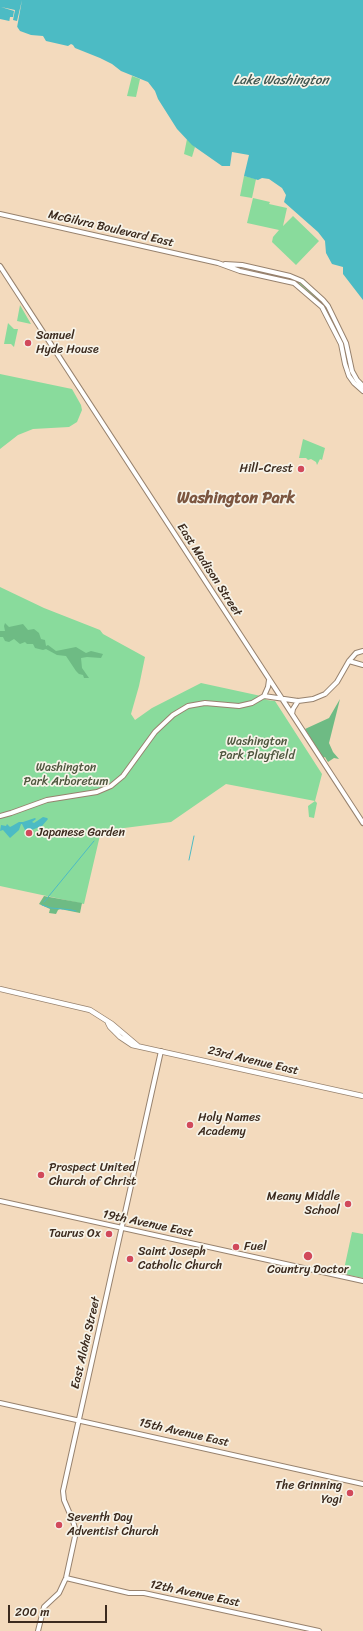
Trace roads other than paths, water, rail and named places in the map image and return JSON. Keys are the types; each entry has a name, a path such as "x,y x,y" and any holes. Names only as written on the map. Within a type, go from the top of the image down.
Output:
{"main road":[{"name":"23rd Avenue East","path":"0,989 81,1007 93,1012 108,1023 127,1041 138,1046 363,1096"}],"street":[{"name":"McGilvra Boulevard East","path":"0,214 218,263 240,271 294,283 319,304 341,344 349,376 363,391"},
{"name":"McGilvra Boulevard East","path":"218,263 242,265 296,278 323,300 328,306 346,343 350,366 354,375 363,386"},
{"path":"240,271 242,265"},
{"name":"East Madison Street","path":"0,266 363,823"},
{"path":"264,696 298,701 313,699 325,694 330,691 337,682 349,661 356,653 363,651"},
{"path":"349,661 363,664"},
{"path":"0,816 11,814 47,800 97,792 111,786 123,776 155,732 174,715 185,708 205,703 239,706 252,703 264,696 269,680"},
{"path":"292,714 298,701"},
{"name":"East Aloha Street","path":"38,1631 44,1607 59,1593 66,1578 76,1532 64,1500 63,1491 161,1051"},
{"name":"19th Avenue East","path":"0,1201 121,1229 363,1281"},
{"name":"15th Avenue East","path":"0,1403 363,1484"},
{"name":"12th Avenue East","path":"66,1578 129,1593 144,1593 319,1631"}],"water":[{"name":"Lake Washington","path":"0,0 363,0 363,300 343,274 343,267 332,264 326,253 325,241 318,232 284,202 286,195 282,188 269,179 262,178 258,180 244,176 249,155 232,152 230,166 222,166 192,145 177,129 158,99 155,91 148,82 121,71 112,64 75,48 71,44 68,46 46,41 43,36 31,35 20,31 14,22 0,19"},
{"path":"43,817 48,819 42,826 29,831 25,830 21,824 19,830 10,838 3,830 0,831 1,825 6,826 7,824 10,827 19,822 35,818 36,819 32,822 34,823"}],"waterway":[{"path":"189,860 194,836"},
{"path":"44,902 94,841"},
{"path":"42,905 51,908 63,909"},
{"path":"64,909 71,910"},
{"path":"71,910 76,911"}],"place":[{"name":"Samuel Hyde House","path":"28,343"},
{"name":"Hill-Crest","path":"301,469"},
{"name":"Japanese Garden","path":"29,833"},
{"name":"Holy Names Academy","path":"190,1125"},
{"name":"Prospect United Church of Christ","path":"41,1175"},
{"name":"Meany Middle School","path":"348,1204"},
{"name":"Taurus Ox","path":"109,1234"},
{"name":"Fuel","path":"236,1247"},
{"name":"Country Doctor","path":"308,1256"},
{"name":"Saint Joseph Catholic Church","path":"130,1259"},
{"name":"The Grinning Yogi","path":"350,1493"},
{"name":"Seventh Day Adventist Church","path":"59,1525"}],"district":[{"name":"Washington Park","path":"236,499"}],"park label":[{"name":"Washington Park Playfield","path":"257,749"},
{"name":"Washington Park Arboretum","path":"66,775"}]}
